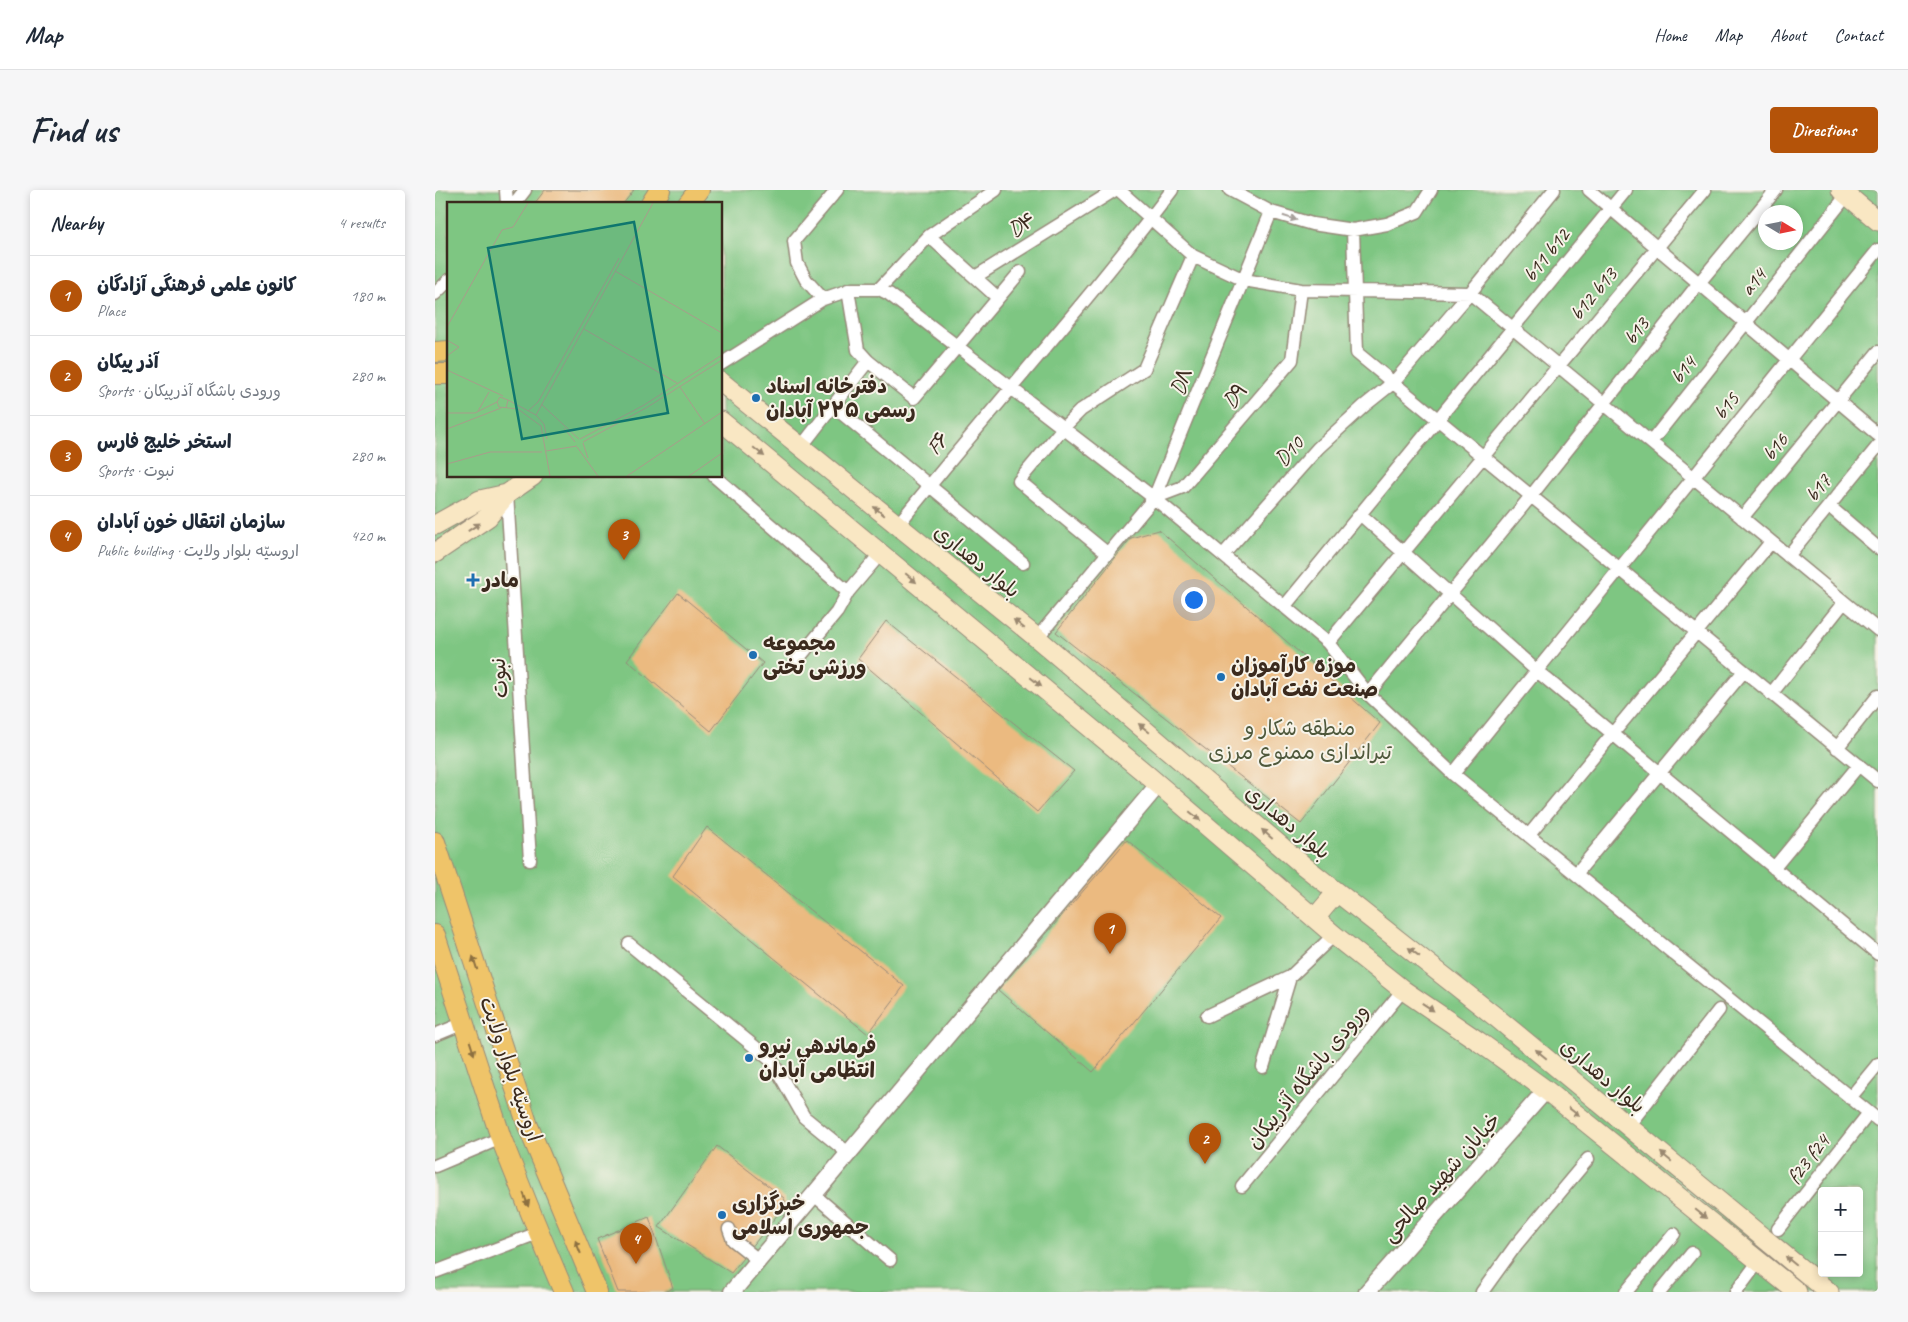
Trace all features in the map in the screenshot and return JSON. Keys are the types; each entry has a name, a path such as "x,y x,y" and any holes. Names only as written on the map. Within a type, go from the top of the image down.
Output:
{"main road":[{"path":"652,202 660,190"},
{"path":"690,202 699,190"},
{"path":"1844,193 1878,221"},
{"name":"بلوار دهداری","path":"723,384 1037,638 1304,866 1497,1018 1829,1292"},
{"name":"بلوار دهداری","path":"723,423 839,517 1334,935 1403,990 1479,1041 1546,1090 1797,1292"},
{"path":"435,553 488,517 507,494 530,478"},
{"path":"435,525 480,500 507,494"},
{"path":"839,517 858,494"},
{"name":"اروسیّه بلوار ولایت","path":"435,842 529,1126 597,1292"},
{"path":"1285,892 1304,866"},
{"path":"1315,918 1337,892"},
{"name":"اروسیّه بلوار ولایت","path":"435,935 439,958 463,1023 501,1138 538,1233 564,1292"},
{"path":"501,1138 517,1136 529,1126"},
{"path":"515,1170 526,1158 535,1157 542,1159"}],"street":[{"path":"516,202 525,190"},
{"path":"823,299 806,280 797,263 794,241 837,190"},
{"path":"879,289 929,236 996,190"},
{"path":"1117,190 1193,256 1244,280 1301,290 1470,293 1878,630"},
{"name":"D۴","path":"975,277 1117,190"},
{"name":"F۶","path":"897,526 929,485 1074,314 1172,190"},
{"path":"1230,190 1271,212 1312,224 1353,230 1387,224 1417,212 1431,190"},
{"name":"D10","path":"1223,556 1318,448 1393,382 1470,293 1554,190"},
{"path":"1589,190 1878,434"},
{"name":"b11 b12","path":"1284,606 1626,190"},
{"name":"b12 b13","path":"1328,643 1705,190"},
{"name":"b13","path":"1368,694 1531,496 1699,283 1776,190"},
{"name":"a14","path":"1746,323 1844,193"},
{"name":"D۸","path":"1154,498 1271,212"},
{"path":"1353,230 1357,353 1878,782"},
{"path":"929,236 998,298"},
{"name":"b15","path":"1453,774 1878,250"},
{"path":"1108,554 1019,481 1063,428 1081,410 1144,369 1193,256"},
{"path":"848,290 858,350 914,398 1020,272"},
{"path":"435,294 447,282"},
{"path":"723,363 823,299 848,290 879,289 1154,498 1284,606 1328,643 1368,694 1453,774 1873,1116"},
{"name":"D۹","path":"1154,498 1183,487 1292,360 1301,290"},
{"name":"b14","path":"1651,442 1746,323"},
{"name":"b16","path":"1742,518 1878,352"},
{"path":"801,447 869,361"},
{"path":"833,406 1023,563"},
{"name":"b17","path":"1789,556 1878,446"},
{"path":"715,478 848,592"},
{"name":"نبوت","path":"507,494 530,860"},
{"path":"1037,638 1154,498"},
{"path":"1829,506 1878,548"},
{"path":"1360,514 1537,671 1878,954"},
{"path":"1529,836 1771,542"},
{"path":"798,659 837,612 848,592 881,553"},
{"path":"1771,694 1844,602"},
{"path":"1576,874 1745,671"},
{"path":"1837,748 1878,696"},
{"path":"1775,868 1859,766"},
{"path":"731,1292 1158,785"},
{"path":"1207,1016 1291,977 1334,935"},
{"path":"629,944 772,1061 804,1117 848,1153"},
{"path":"1263,1067 1291,977"},
{"name":"ورودی باشگاه آذرپیکان","path":"1242,1186 1403,990"},
{"path":"1628,1126 1719,1010"},
{"path":"435,1035 463,1023"},
{"path":"1850,1098 1878,1064"},
{"name":"خیابان شهید صالحی","path":"1371,1291 1546,1090"},
{"name":"f23 f24","path":"1778,1229 1873,1116"},
{"path":"435,1166 501,1138"},
{"path":"1483,1292 1516,1245 1588,1159"},
{"path":"813,1194 890,1260"},
{"path":"729,1229 733,1240 757,1259"},
{"path":"435,1272 538,1233"},
{"path":"1626,1292 1674,1234"},
{"path":"1660,1292 1692,1253"},
{"path":"1736,1292 1759,1261"}],"green space":[{"name":"منطقه شکار و تیراندازی ممنوع مرزی","path":"435,190 1878,190 1878,1292 435,1292"}],"building":[{"path":"545,190 634,190 625,202 536,202"},
{"name":"موزه کارآموزان صنعت نفت آبادان","path":"1159,530 1380,723 1301,824 1056,632 1131,538"},
{"path":"678,593 763,663 711,731 627,660"},
{"path":"886,621 1074,771 1037,812 858,659"},
{"path":"707,827 904,986 868,1034 673,876"},
{"path":"1127,840 1221,918 1093,1072 998,990"},
{"name":"خبرگزاری جمهوری اسلامی","path":"717,1146 784,1198 786,1204 731,1273 659,1227"},
{"path":"649,1217 673,1288 664,1292 618,1292 597,1239"}],"place":[{"name":"دفترخانه اسناد رسمی ۲۲۵ آبادان","path":"756,398"},
{"name":"استخر خلیج فارس","path":"624,560"},
{"name":"مادر","path":"473,580"},
{"name":"مجموعه ورزشی تختی","path":"753,655"},
{"name":"موزه کارآموزان صنعت نفت آبادان","path":"1221,677"},
{"name":"کانون علمی فرهنگی آزادگان","path":"1110,954"},
{"name":"فرماندهی نیرو انتظامی آبادان","path":"749,1058"},
{"name":"آذر پیکان","path":"1205,1164"},
{"name":"خبرگزاری جمهوری اسلامی","path":"722,1215"},
{"name":"سازمان انتقال خون آبادان","path":"636,1264"}]}
